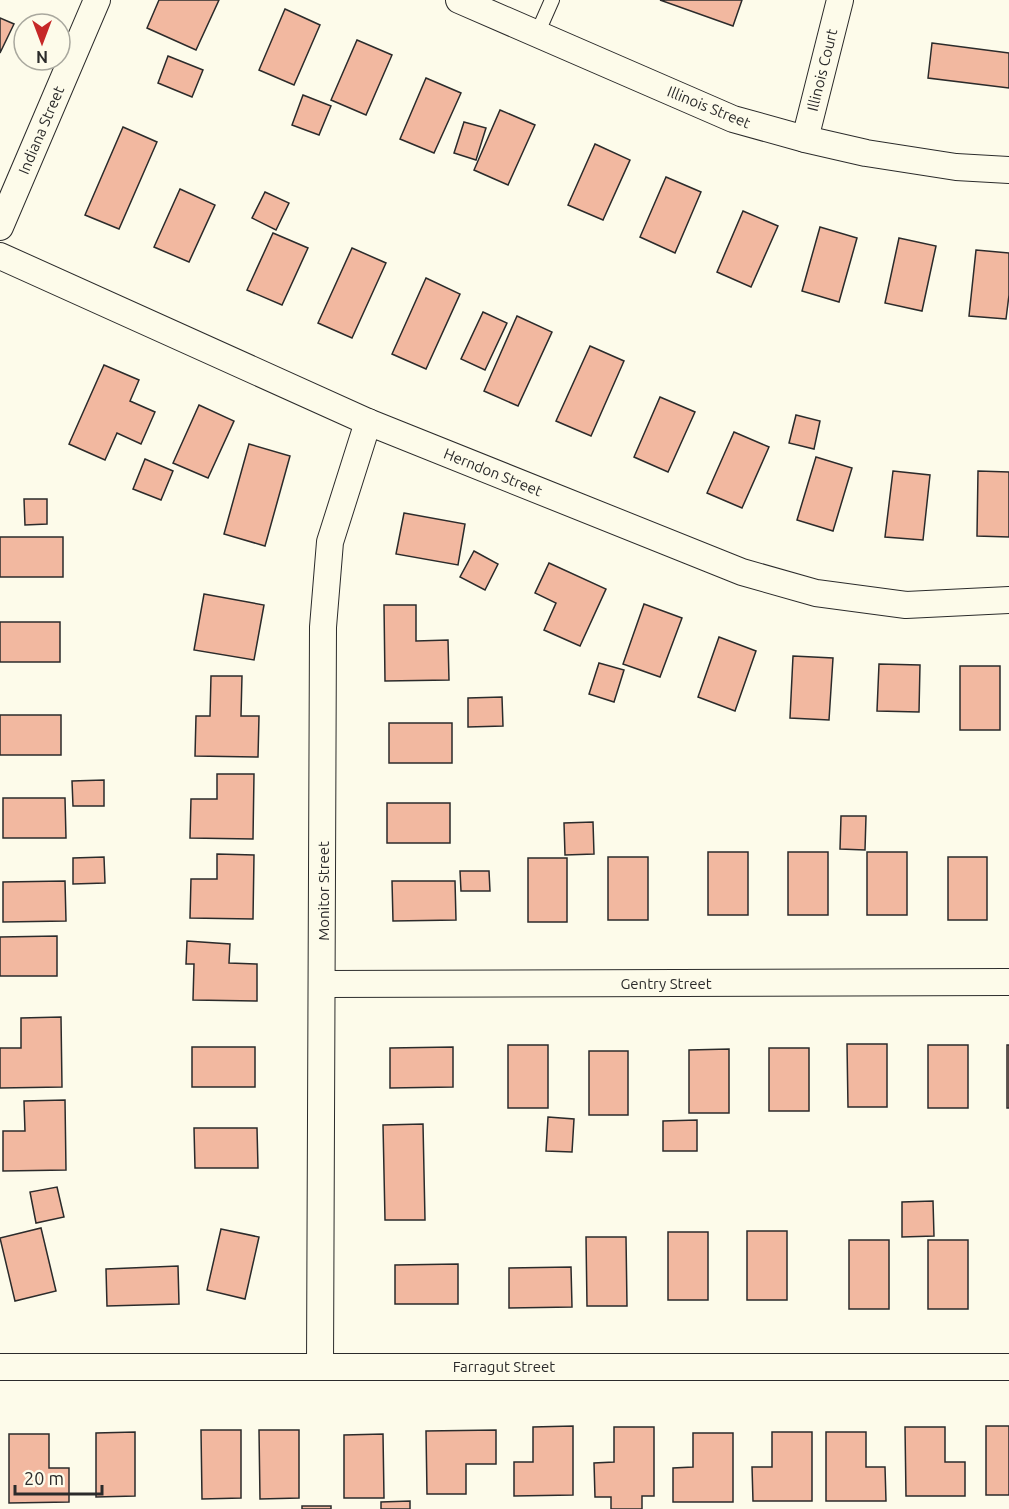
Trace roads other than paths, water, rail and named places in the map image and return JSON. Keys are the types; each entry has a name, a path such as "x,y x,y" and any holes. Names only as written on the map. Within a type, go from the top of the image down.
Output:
{"street":[{"name":"Indiana Street","path":"0,227 97,0"},
{"name":"Illinois Street","path":"459,0 733,119 805,140 866,153 933,163 1009,170"},
{"name":"Illinois Court","path":"805,140 840,0"},
{"name":"Herndon Street","path":"0,256 368,422 742,572 816,593 906,605 1009,600"},
{"name":"Monitor Street","path":"320,1366 323,627 330,542 368,422"},
{"name":"Gentry Street","path":"323,984 1009,982"},
{"name":"Farragut Street","path":"0,1367 1009,1367"}],"lane":[{"path":"537,34 552,0"}]}
